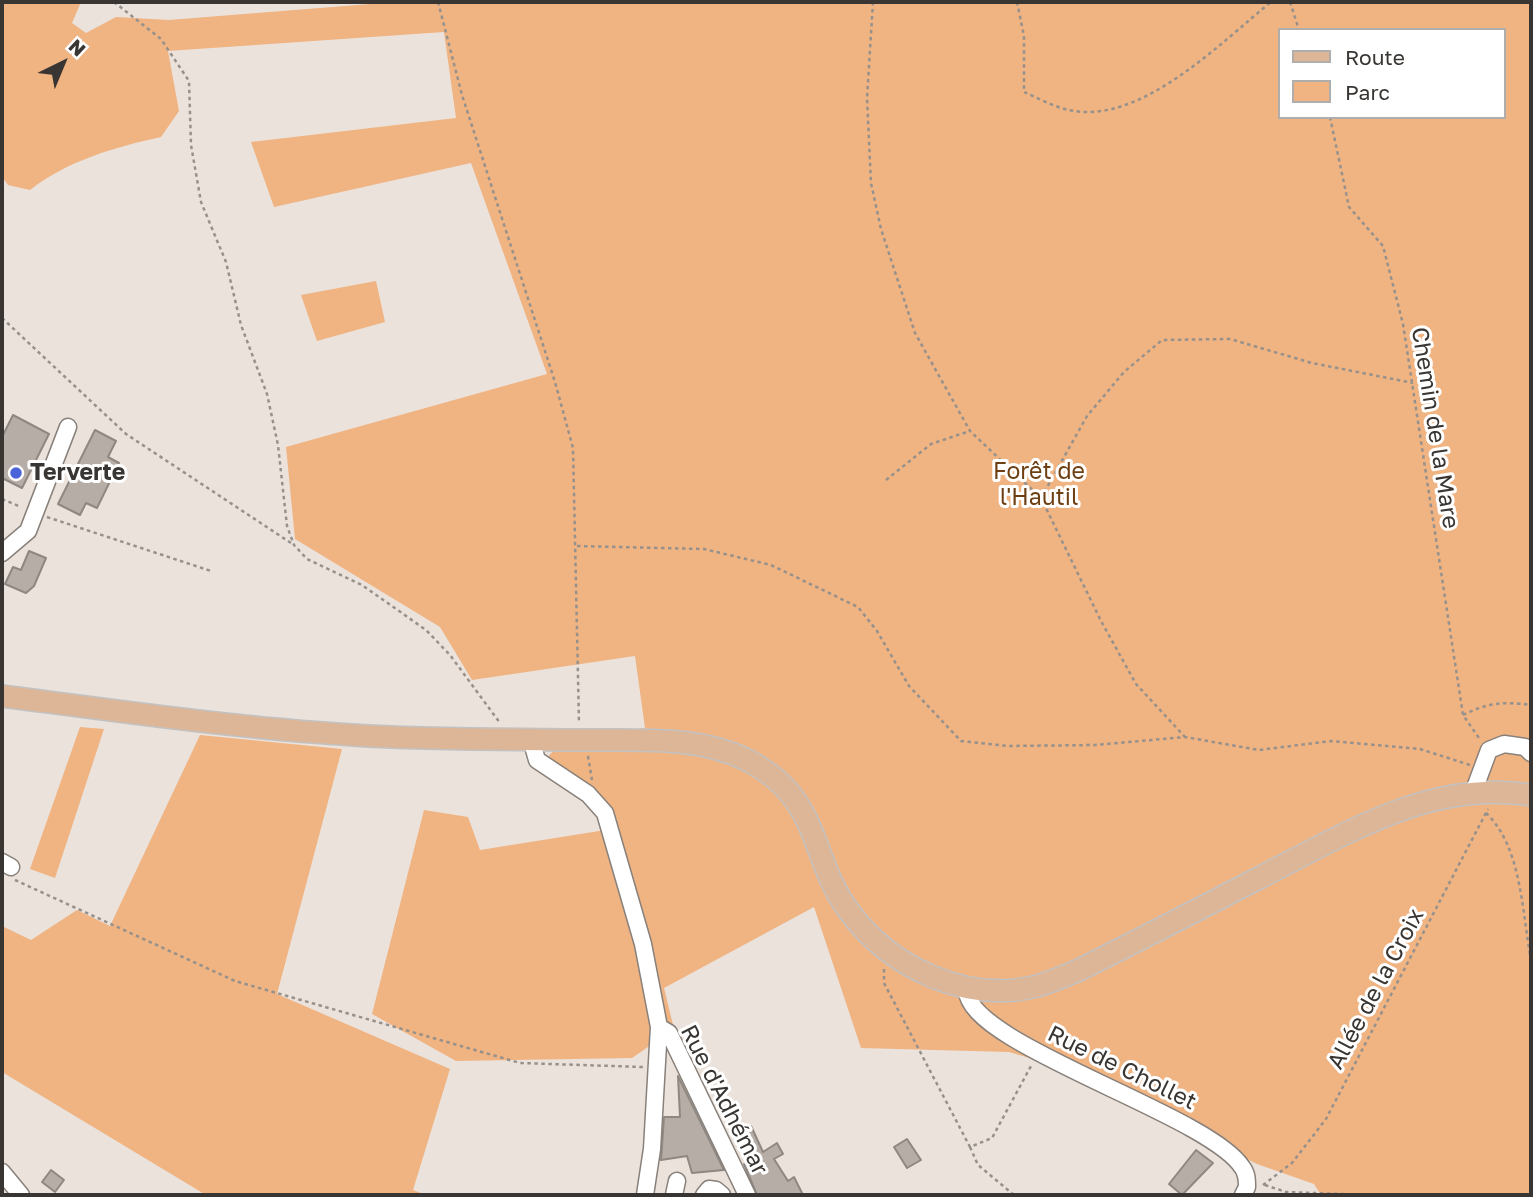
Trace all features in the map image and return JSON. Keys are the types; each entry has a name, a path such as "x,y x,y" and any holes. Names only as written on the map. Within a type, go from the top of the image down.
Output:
{"main road":[{"path":"2,696 254,728 357,735 531,739 583,746 670,741 708,746 746,759 763,770 799,803 848,909 882,944 913,967 967,988 1004,990 1029,987 1077,971 1384,816 1446,796 1497,792 1531,795"}],"street":[{"path":"2,554 28,531 68,427"},
{"path":"531,739 537,760 587,793 605,813 639,931 659,1027 652,1149 645,1195"},
{"path":"1473,793 1480,768 1489,750 1504,744 1525,747 1531,753"},
{"name":"Rue de Chollet","path":"967,988 967,995 977,1014 1039,1052 1191,1127 1237,1160 1251,1189"},
{"name":"Rue d'Adhémar","path":"659,1027 669,1033 747,1195"},
{"path":"2,1172 21,1195"},
{"path":"704,1195 709,1189 716,1189 722,1195"}],"path":[{"path":"114,2 162,39 190,81 191,145 201,202 226,262 241,325 267,394 278,445 287,526 294,545"},
{"path":"438,2 462,95 555,382 573,448 583,746 591,774"},
{"path":"873,2 867,98 874,194 915,333 970,431 1041,499 1101,621 1136,684 1185,737"},
{"path":"1017,2 1024,36 1024,92 1069,110 1103,111 1141,100 1189,67 1270,2"},
{"path":"1290,2 1298,28"},
{"name":"Chemin de la Mare","path":"1330,119 1349,207 1383,246 1403,324 1463,715 1489,750"},
{"path":"2,318 126,434 294,545 307,559 362,586 426,630 450,655 509,738"},
{"path":"1041,499 1087,416 1124,372 1162,340 1230,339 1312,363 1413,383"},
{"path":"886,480 931,444 970,431"},
{"path":"2,499 35,513 211,572"},
{"path":"577,547 704,549 771,565 858,607 877,631 909,685 961,741 1008,747 1185,737 1259,750 1331,741 1420,749 1480,768"},
{"path":"1463,715 1486,703 1509,701 1531,705"},
{"name":"Allée de la Croix","path":"1251,1189 1292,1163 1326,1119 1497,792"},
{"path":"1486,813 1500,826 1511,859 1531,960"},
{"path":"9,869 235,981 520,1063 657,1068"},
{"path":"882,944 884,983 978,1165 1014,1195"},
{"path":"970,1147 992,1138 1039,1052"},
{"path":"1251,1189 1369,1195"}],"green space":[{"name":"Forêt de l'Hautil","path":"2,2 81,2 72,23 86,33 116,17 169,20 395,2 1531,2 1531,1195 1321,1195 1314,1184 1257,1164 1070,1070 1009,1052 861,1048 814,907 664,988 674,1029 632,1058 456,1061 372,1014 424,810 468,817 480,850 618,828 548,757 562,740 645,728 635,656 472,680 440,627 295,539 286,447 547,374 471,163 274,207 251,142 456,118 444,32 168,51 179,111 161,137 92,156 60,171 30,190 8,185 2,177"},
{"path":"376,281 385,322 317,341 301,295"},
{"path":"80,727 104,729 55,878 30,869"},
{"path":"200,735 342,749 277,994 450,1069 413,1190 426,1195 206,1195 2,1072 2,926 31,940 77,910 110,926"}],"building":[{"path":"13,415 49,434 22,488 2,478 2,437"},
{"path":"95,430 116,441 108,457 119,463 97,508 86,503 80,515 58,504"},
{"path":"29,551 46,558 34,586 26,593 5,584 13,567 21,570"},
{"path":"678,1076 724,1170 692,1173 687,1156 661,1160 664,1117 680,1117"},
{"path":"751,1126 763,1152 777,1143 783,1154 774,1159 788,1181 794,1177 803,1195 757,1195 744,1164 750,1160 738,1133"},
{"path":"907,1139 921,1160 907,1168 894,1147"},
{"path":"1196,1150 1213,1163 1182,1195 1169,1184"},
{"path":"51,1170 64,1180 55,1192 42,1182"}],"place":[{"name":"Terverte","path":"16,473"}]}
